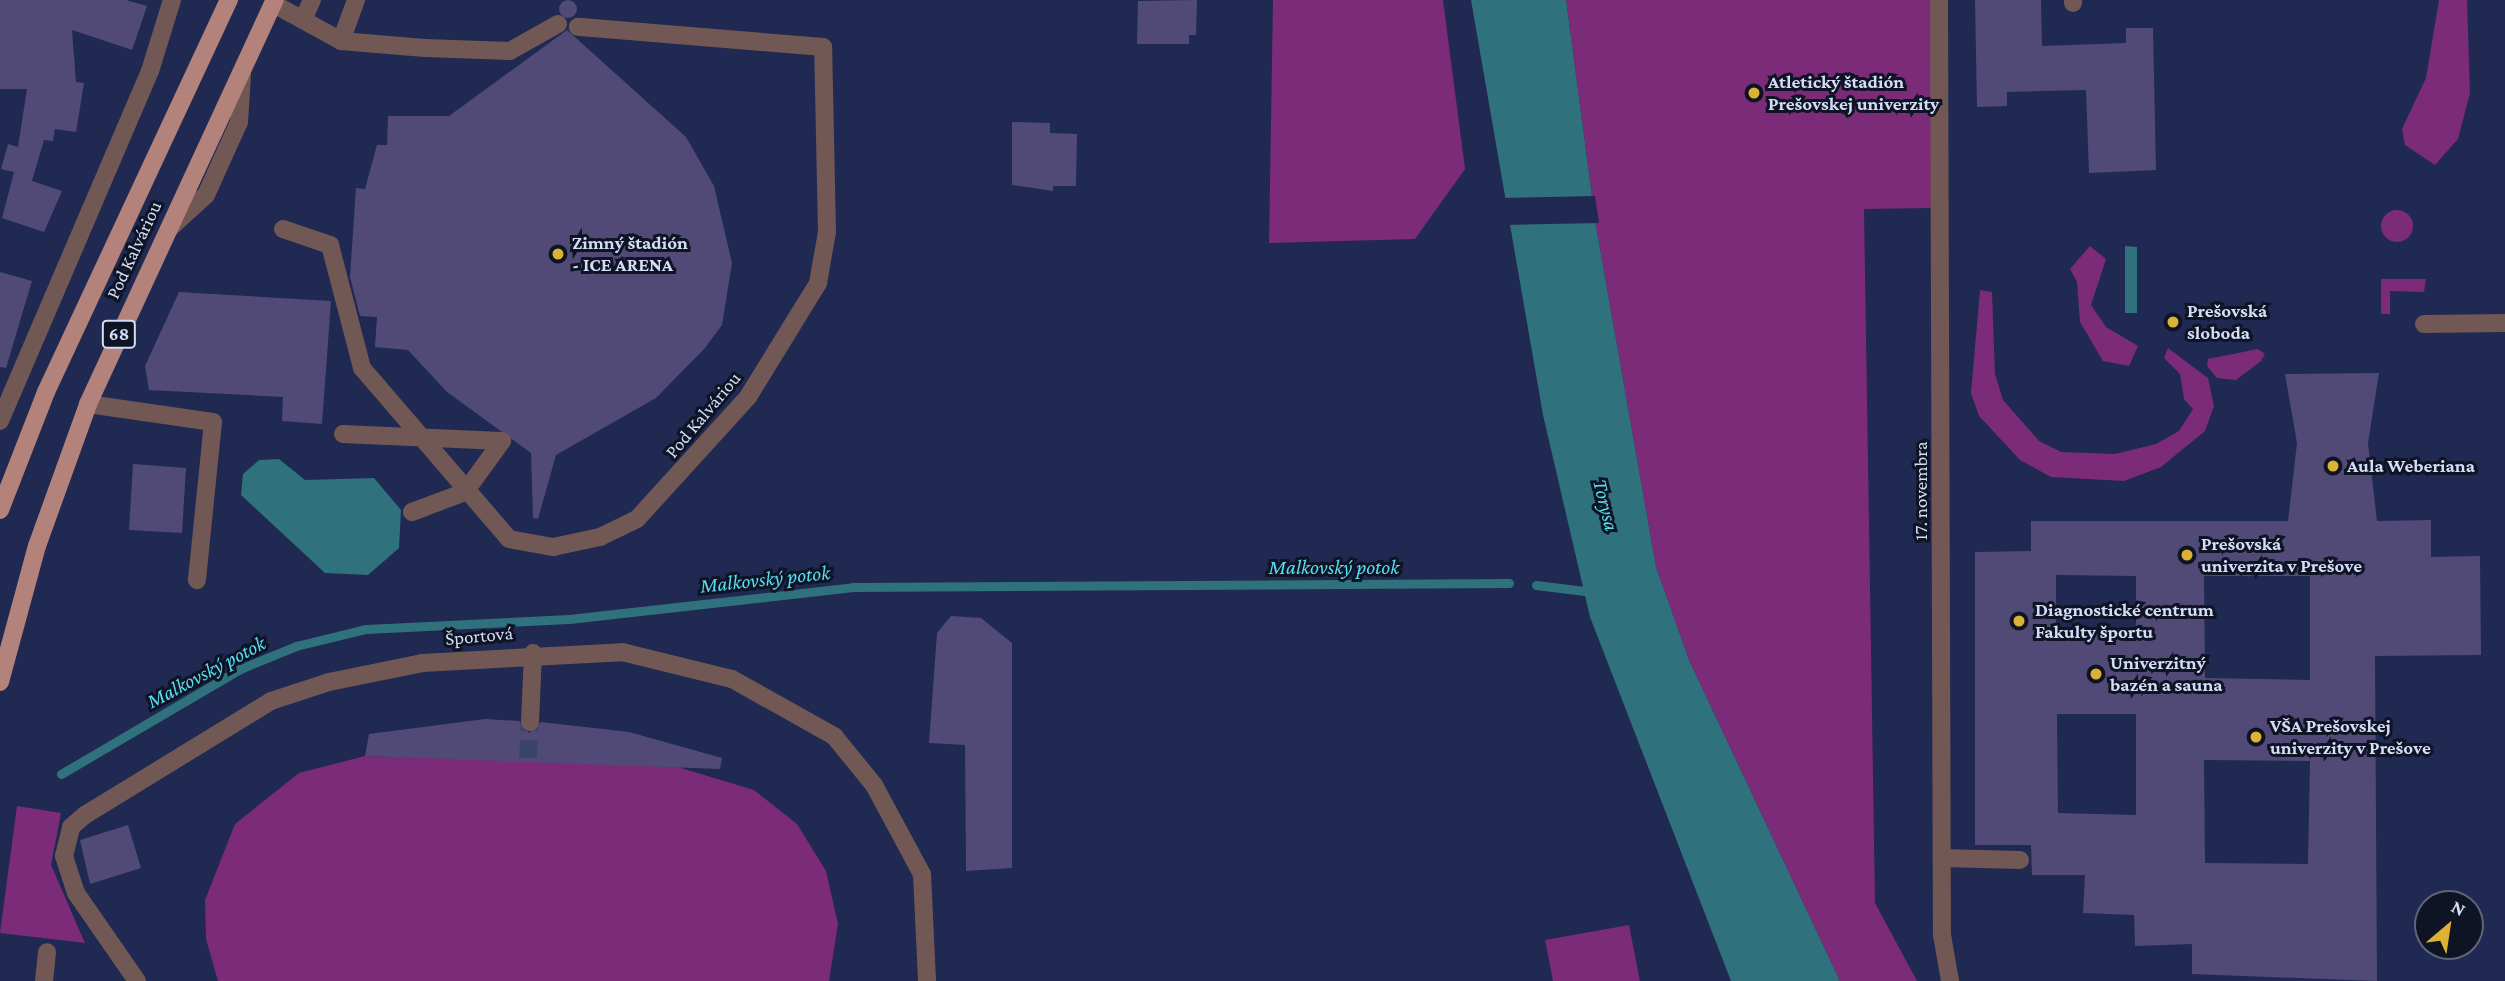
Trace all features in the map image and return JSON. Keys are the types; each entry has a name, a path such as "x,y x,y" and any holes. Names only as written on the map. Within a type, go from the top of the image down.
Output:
{"main road":[{"name":"Pod Kalváriou","path":"0,510 46,392 229,0"},
{"name":"Pod Kalváriou","path":"0,682 37,546 88,404 164,233 274,2"}],"street":[{"path":"0,421 150,71 173,0"},
{"path":"218,0 218,25"},
{"path":"303,20 312,0"},
{"path":"341,41 356,0"},
{"name":"17. novembra","path":"1939,0 1942,935 1950,981"},
{"name":"Pod Kalváriou","path":"274,2 341,41 510,51 558,24"},
{"name":"Pod Kalváriou","path":"283,229 330,244 362,368 465,492 509,539 553,547 600,537 637,519 748,397 818,283 827,232 823,47 578,27"},
{"path":"2424,324 2505,323"},
{"path":"88,404 213,422 197,580"},
{"path":"343,434 423,442 502,441 465,492 412,512"},
{"name":"Športová","path":"137,981 76,893 64,856 71,827 85,815 271,701 422,663 533,653 621,652 732,679 834,736 874,785 922,874 929,974"},
{"path":"530,722 533,653"},
{"path":"1942,858 2020,860"},
{"path":"44,981 47,952"}],"shaded area":[{"path":"1273,0 1443,0 1465,169 1415,239 1269,243"},
{"path":"1566,0 1931,0 1931,208 1864,209 1875,903 1917,981 1840,981 1689,660 1656,567 1596,226"},
{"path":"2439,0 2467,0 2470,93 2458,139 2435,165 2405,145 2402,129 2426,78"},
{"path":"2397,210 2408,215 2413,226 2408,237 2397,242 2386,237 2381,226 2386,215"},
{"path":"2090,246 2106,259 2091,305 2106,327 2138,346 2129,366 2103,361 2080,322 2077,282 2070,269"},
{"path":"2381,279 2426,279 2424,292 2390,291 2390,314 2381,314"},
{"path":"1980,290 1992,292 1995,374 2003,400 2039,441 2061,452 2115,454 2156,444 2179,431 2193,409 2184,399 2180,374 2164,358 2168,348 2208,378 2214,406 2205,431 2161,467 2124,481 2051,477 2020,460 1979,416 1971,393"},
{"path":"2258,349 2265,354 2261,361 2236,380 2217,378 2207,366 2208,359"},
{"path":"365,756 671,765 754,790 797,824 826,871 838,924 829,981 218,981 206,939 205,900 235,824 299,773"},
{"path":"17,806 61,813 51,865 85,943 0,933"},
{"path":"1629,925 1640,981 1553,981 1545,940"}],"water":[{"name":"Torysa","path":"1471,0 1566,0 1596,226 1656,567 1689,660 1840,981 1731,981 1590,617 1543,415"},
{"path":"2125,246 2137,247 2137,313 2125,313"},
{"path":"279,459 305,480 374,478 401,510 399,548 368,575 325,573 241,495 243,474 259,460"}],"pier":[{"path":"1595,196 1599,223 1505,225 1500,198"}],"building":[{"path":"0,0 126,0 147,6 132,50 72,30 76,82 84,83 76,132 55,129 53,141 44,140 32,181 62,191 44,232 2,218 14,172 1,169 8,144 18,147 27,89 0,89"},
{"path":"564,0 572,0 577,9 575,16 564,18 559,13 559,5"},
{"path":"1197,0 1196,35 1189,35 1189,44 1137,44 1138,1"},
{"path":"1975,0 2041,0 2042,46 2126,43 2126,28 2153,28 2156,170 2089,173 2086,90 2007,92 2007,106 1977,107"},
{"name":"Zimný štadión - ICE ARENA","path":"567,30 686,137 714,186 732,263 722,325 705,348 656,398 556,455 538,519 533,518 531,453 447,392 408,350 375,347 377,317 360,316 350,277 356,188 365,189 377,145 387,145 388,116 449,116"},
{"path":"1012,122 1050,123 1050,133 1077,134 1076,186 1053,186 1053,191 1012,185"},
{"path":"0,272 32,281 6,368 0,367"},
{"path":"179,292 331,301 322,424 282,421 283,397 149,390 145,366"},
{"name":"VŠA Prešovskej univerzity v Prešove","path":"2379,373 2368,443 2377,521 2431,520 2431,557 2480,556 2481,655 2375,656 2377,981 2192,974 2192,944 2135,946 2134,915 2083,913 2085,875 2032,875 2031,845 1975,845 1975,552 2031,551 2031,521 2288,521 2297,443 2285,374","holes":["2056,575 2136,576 2136,633 2056,634","2204,576 2310,576 2310,680 2205,678","2057,714 2136,714 2136,815 2058,813","2204,760 2310,761 2308,864 2205,863"]},
{"path":"133,464 186,468 182,533 129,530"},
{"path":"951,616 981,618 1012,643 1012,868 966,871 965,745 929,743 937,633"},
{"path":"485,719 519,721 529,733 541,722 629,732 722,758 720,769 365,756 369,734"},
{"path":"128,825 141,868 90,884 80,840"}],"waterway":[{"name":"Malkovský potok","path":"61,774 240,669 296,646 366,629 569,619 853,587 1509,583"},
{"name":"Malkovský potok","path":"1536,585 1593,592"}],"tunnel":[{"path":"528,758 530,722"}],"place":[{"name":"Atletický štadión Prešovskej univerzity","path":"1754,93"},
{"name":"Zimný štadión - ICE ARENA","path":"558,254"},
{"name":"Prešovská sloboda","path":"2173,322"},
{"name":"Aula Weberiana","path":"2333,466"},
{"name":"Prešovská univerzita v Prešove","path":"2187,555"},
{"name":"Diagnostické centrum Fakulty športu","path":"2019,621"},
{"name":"Univerzitný bazén a sauna","path":"2096,674"},
{"name":"VŠA Prešovskej univerzity v Prešove","path":"2256,737"}]}
